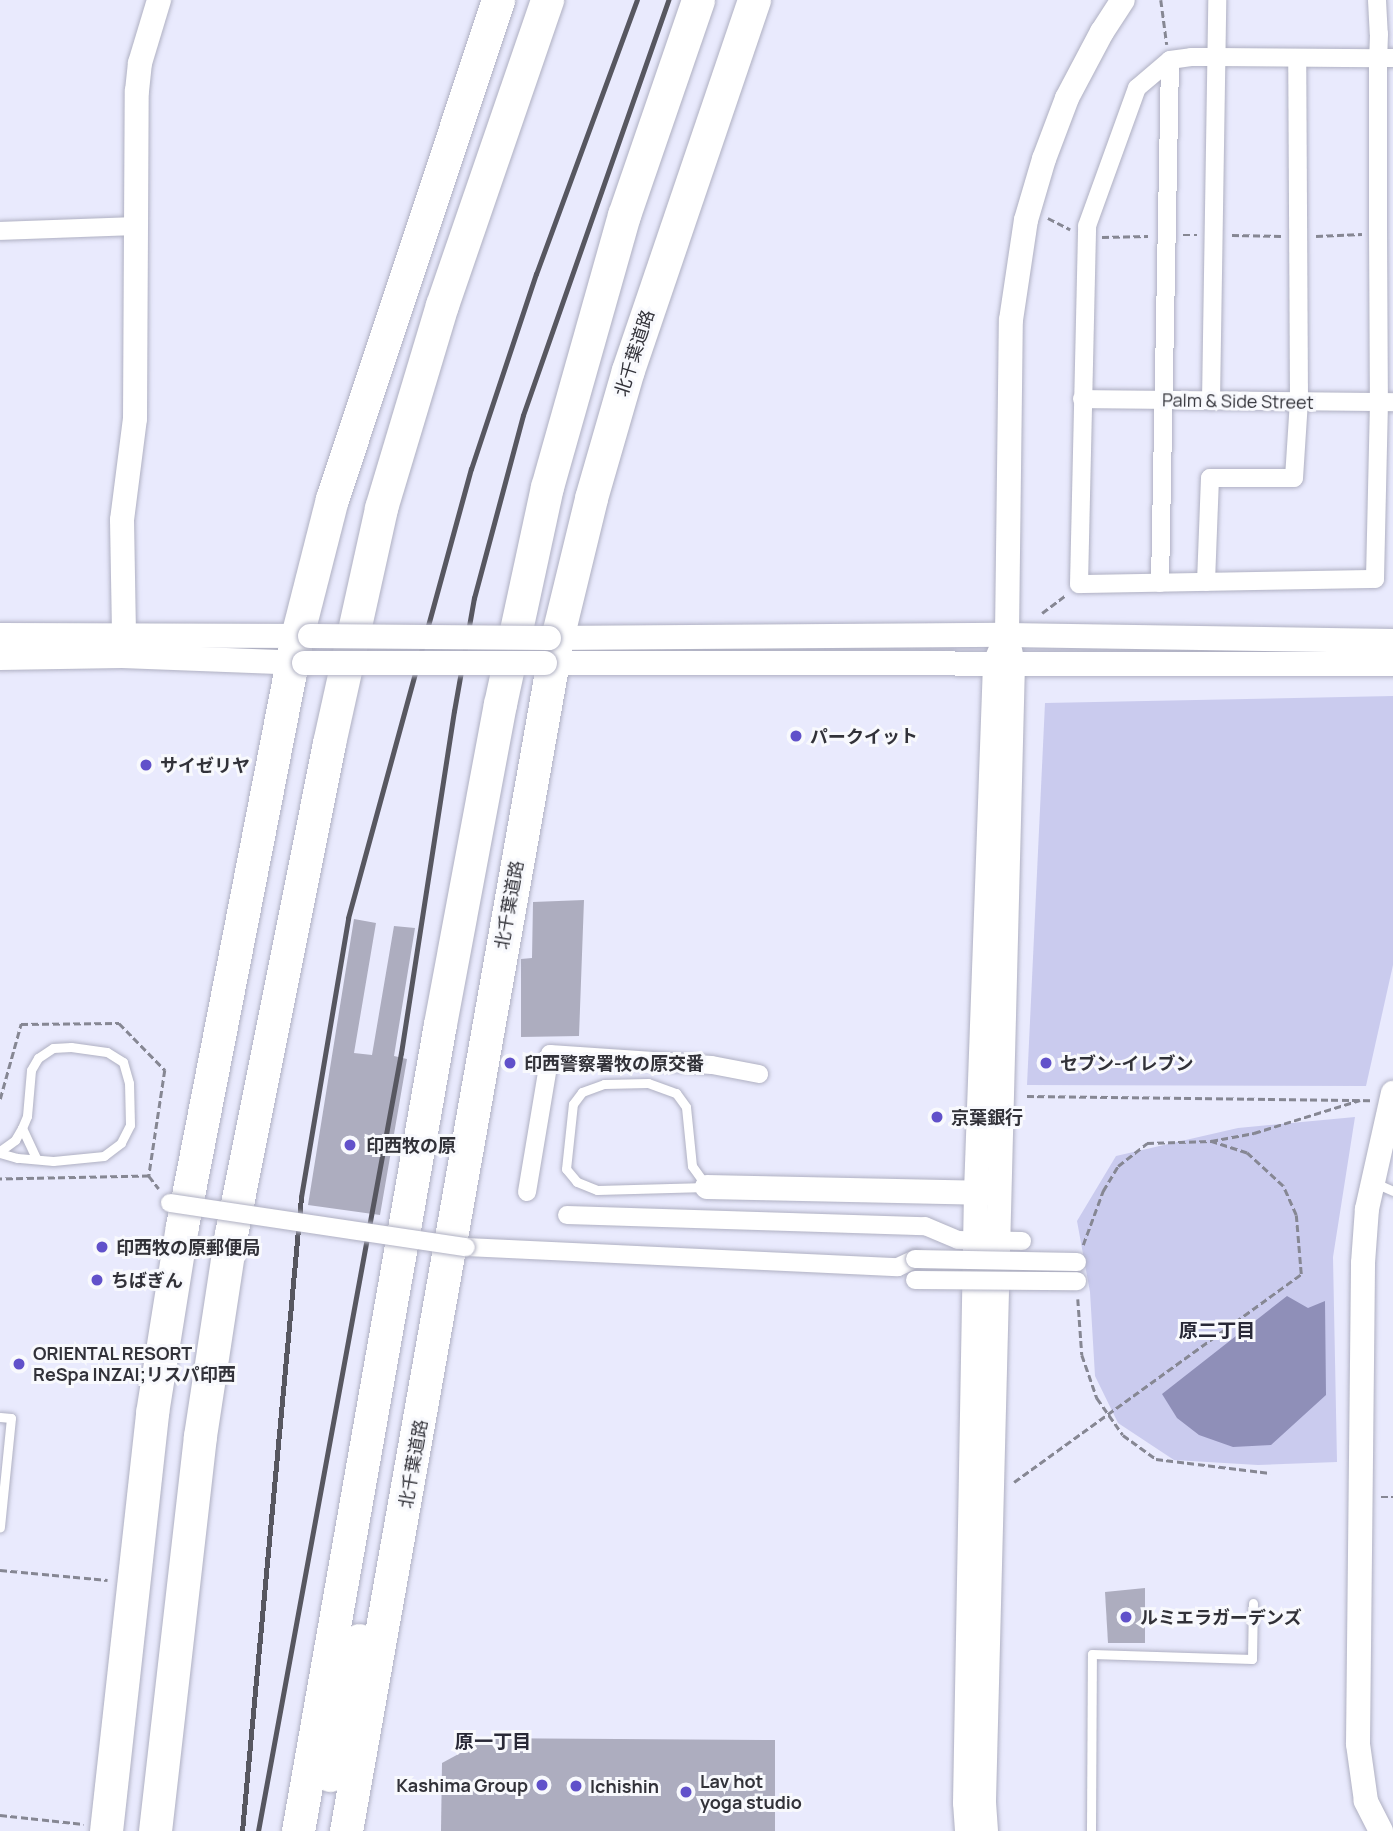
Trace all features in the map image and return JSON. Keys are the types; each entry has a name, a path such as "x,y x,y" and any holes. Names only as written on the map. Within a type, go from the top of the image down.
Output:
{"highway":[{"path":"96,1828 152,1413 182,1226 332,499 498,0"},
{"path":"155,1831 200,1436 231,1234 332,730 381,508 442,305 547,0"},
{"path":"298,1831 450,971 500,704 547,487 624,215 698,0"},
{"name":"北千葉道路","path":"346,1831 411,1478 551,650 628,370 754,0"},
{"path":"127,1831 150,1630 152,1413"},
{"path":"318,1831 355,1656 390,1520 411,1478"}],"street":[{"path":"986,1831 998,1241 988,1193 1007,635 1011,320 1026,220 1044,159 1067,98 1102,32 1123,0"},
{"path":"1210,401 1217,0"},
{"path":"1377,0 1386,58 1386,402 1375,579 1079,584 1087,226 1129,103 1147,77 1170,61 1216,57 1386,58"},
{"path":"124,634 122,520 135,419 134,226 137,91 140,63 154,1"},
{"path":"1206,582 1210,478 1294,478 1299,401 1297,58"},
{"path":"1160,583 1170,61"},
{"path":"0,231 134,226"},
{"name":"Palm & Side Street","path":"1082,399 1386,402"},
{"path":"0,635 124,634 301,650"},
{"path":"551,650 1007,635 1393,641"},
{"path":"0,658 301,650 551,650 1004,664 1393,664"},
{"path":"527,1192 550,1054 712,1065 759,1074"},
{"path":"1381,1831 1366,1801 1358,1744 1363,1263 1367,1209 1383,1186 1382,1096"},
{"path":"707,1187 988,1193"},
{"path":"166,1198 466,1247 898,1266 915,1259 1077,1262 1077,1281 915,1280 898,1266"},
{"path":"567,1215 925,1226 958,1241 998,1241"},
{"path":"967,1831 965,1803 998,1241"}],"lane":[{"path":"52,1048 95,1048 123,1062 129,1083 130,1125 121,1143 104,1156 53,1161 17,1158 0,1152 15,1140 23,1128 31,1070 38,1058 52,1048"},
{"path":"648,1083 676,1093 686,1107 692,1166 707,1187 597,1190 577,1182 566,1169 573,1104 582,1092 604,1084 648,1083"},
{"path":"23,1128 36,1158"},
{"path":"0,1417 11,1418 0,1527"},
{"path":"1091,1831 1092,1654 1252,1659 1254,1603"}],"path":[{"path":"1161,0 1170,61"},
{"path":"1042,613 1079,584"},
{"path":"0,1099 21,1024 119,1023 165,1070 149,1176 0,1179"},
{"path":"1027,1096 1360,1100"},
{"path":"1077,1262 1103,1191 1118,1166 1147,1143 1211,1141 1254,1133 1360,1100 1382,1096"},
{"path":"1013,1483 1301,1274 1296,1215 1283,1186 1247,1153 1211,1141"},
{"path":"166,1180 166,1198"},
{"path":"1077,1281 1082,1355 1097,1398 1123,1435 1156,1459 1270,1472"},
{"path":"1374,1497 1393,1497"},
{"path":"0,1570 112,1581"},
{"path":"0,1815 96,1828"}],"shaded area":[{"path":"1393,696 1393,965 1366,1086 1027,1085 1045,703"},
{"path":"1355,1117 1333,1257 1337,1462 1258,1465 1174,1460 1118,1423 1095,1376 1090,1292 1077,1221 1116,1156 1238,1128"},
{"path":"1287,1296 1308,1308 1325,1301 1326,1395 1271,1445 1233,1447 1199,1435 1177,1418 1162,1394"}],"building":[{"path":"584,900 579,1036 521,1037 521,959 532,958 533,902"},
{"path":"354,919 376,923 354,1053 372,1055 394,926 415,928 394,1056 407,1059 380,1215 308,1205"},
{"name":"ルミエラガーデンズ","path":"1145,1588 1145,1643 1108,1643 1105,1592"},
{"path":"488,1738 775,1740 775,1831 441,1831 442,1763"}],"railway":[{"path":"242,1831 301,1197 348,918 471,469 536,274 637,0"},
{"path":"258,1831 401,1053 474,598 523,415 668,0"}],"place":[{"name":"パークイット","path":"796,736"},
{"name":"サイゼリヤ","path":"146,765"},
{"name":"印西警察署牧の原交番","path":"510,1063"},
{"name":"セブン-イレブン","path":"1046,1063"},
{"name":"京葉銀行","path":"937,1117"},
{"name":"印西牧の原","path":"350,1145"},
{"name":"印西牧の原郵便局","path":"102,1247"},
{"name":"ちばぎん","path":"97,1280"},
{"name":"ORIENTAL RESORT ReSpa INZAI;リスパ印西","path":"19,1364"},
{"name":"ルミエラガーデンズ","path":"1126,1617"},
{"name":"Kashima Group","path":"542,1785"},
{"name":"Ichishin","path":"576,1786"},
{"name":"Lav hot yoga studio","path":"686,1792"}],"district":[{"name":"原二丁目","path":"1217,1331"},
{"name":"原一丁目","path":"493,1742"}]}
